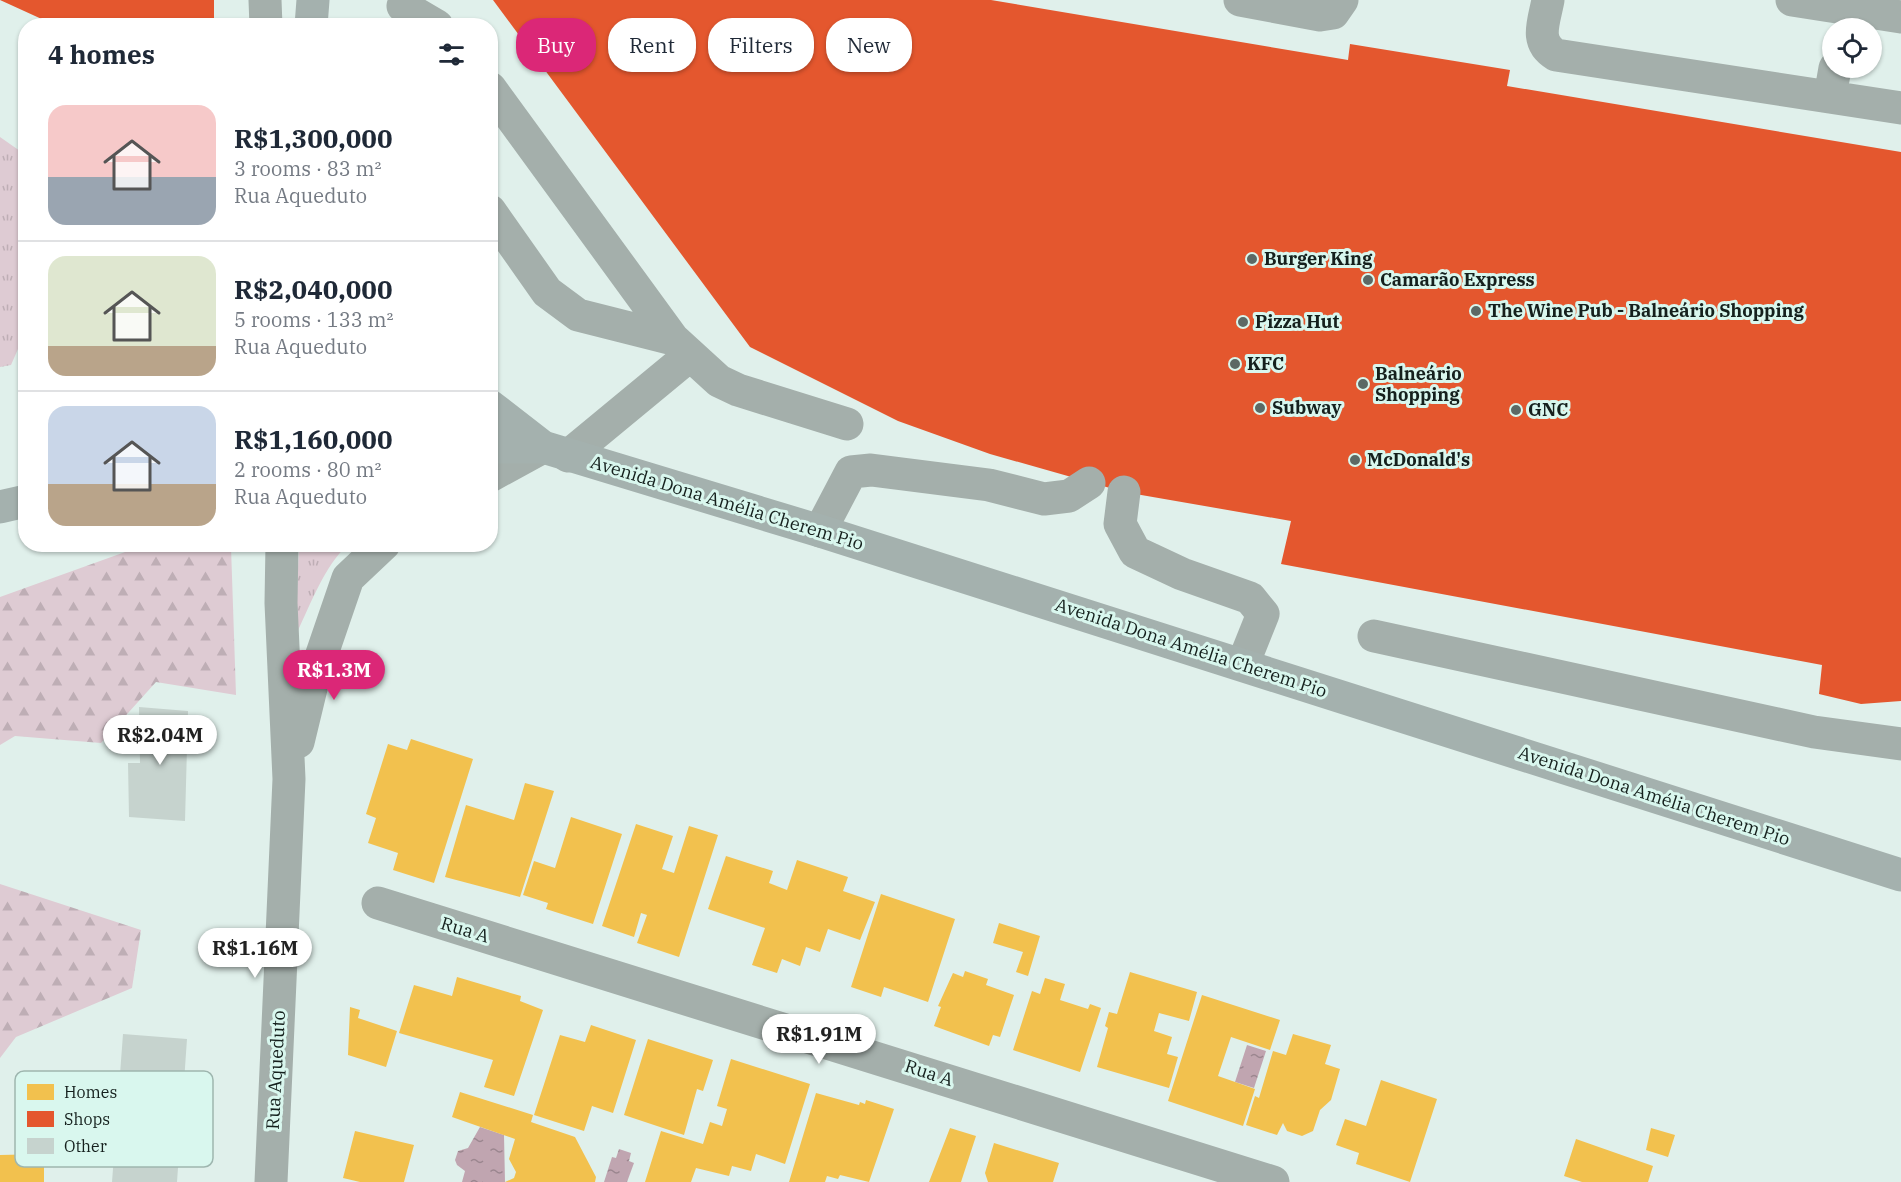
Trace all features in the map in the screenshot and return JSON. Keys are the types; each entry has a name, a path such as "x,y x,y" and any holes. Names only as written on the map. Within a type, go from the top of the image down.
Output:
{"main road":[{"path":"312,18 313,0"},
{"name":"Avenida Dona Amélia Cherem Pio","path":"498,412 556,452 820,531 1243,664 1901,875"},
{"path":"498,448 556,452"},
{"path":"0,507 18,503"}],"street":[{"path":"265,0 266,18"},
{"path":"1240,0 1320,15 1334,13 1342,0"},
{"path":"1792,0 1843,18 1901,17"},
{"path":"1544,1 1542,40 1545,48 1556,55 1833,82 1901,108"},
{"path":"403,10 420,18"},
{"path":"498,99 681,347 719,381 738,390 847,424"},
{"path":"498,222 547,292 578,315 681,347"},
{"path":"498,473 556,452 681,347"},
{"path":"820,531 851,472 871,470 989,484 1044,499 1069,496 1089,483"},
{"path":"1124,492 1120,524 1135,552 1182,574 1250,598 1263,614 1243,664"},
{"name":"Rua Aqueduto","path":"271,1182 289,778 281,603 282,552"},
{"name":"Rua Aqueduto","path":"289,778 314,680 348,578 376,552"},
{"path":"1374,636 1814,732 1901,744"},
{"name":"Rua A","path":"378,903 1274,1182"}],"green space":[{"path":"0,137 18,150 18,349 11,365 0,367"},
{"path":"125,552 231,552 236,695 156,682 101,743 15,736 0,745 0,597"},
{"path":"299,552 341,552 325,575 295,637"},
{"path":"0,884 141,930 132,988 16,1037 0,1058"}],"water":[{"path":"1247,1045 1266,1051 1254,1088 1235,1082"},
{"path":"480,1127 504,1135 505,1182 462,1182 465,1171 457,1165 455,1160 458,1151 468,1148"},
{"path":"619,1149 631,1153 629,1161 634,1163 627,1182 604,1182 612,1157 616,1158"}],"building: Homes":[{"path":"411,739 473,759 434,883 393,870 398,853 368,843 376,818 366,814 388,744 407,750"},
{"path":"525,783 554,791 520,897 445,877 466,805 514,820"},
{"path":"571,817 622,834 593,924 546,909 548,903 523,895 534,861 555,868"},
{"path":"636,824 673,836 662,869 674,873 689,826 718,835 679,957 637,943 647,915 641,913 634,937 602,926"},
{"path":"726,856 773,871 769,883 787,890 797,860 848,877 843,891 875,902 860,940 828,929 820,952 806,947 800,966 782,959 777,973 752,965 765,928 708,909"},
{"path":"881,894 955,919 928,1002 884,987 881,997 851,987"},
{"path":"999,923 1040,936 1028,976 1016,972 1023,952 993,943"},
{"path":"965,971 988,979 986,985 1014,995 1000,1037 993,1035 989,1046 934,1026 941,1007 938,1006 953,973 963,977"},
{"path":"1130,972 1197,992 1189,1021 1159,1013 1154,1031 1172,1037 1167,1054 1178,1057 1169,1088 1097,1067 1108,1028 1105,1026 1109,1012 1117,1014"},
{"path":"457,977 521,996 520,1001 543,1010 514,1096 484,1087 493,1060 399,1033 414,985 452,996"},
{"path":"1045,978 1065,984 1060,1000 1088,1009 1090,1004 1101,1008 1080,1072 1013,1050 1032,991 1040,994"},
{"path":"1202,995 1280,1020 1270,1050 1231,1037 1218,1076 1255,1089 1243,1126 1168,1101"},
{"path":"350,1007 360,1010 358,1018 397,1031 386,1067 348,1055"},
{"path":"591,1025 636,1040 613,1113 592,1106 584,1131 534,1115 560,1035 585,1042"},
{"path":"1293,1034 1331,1045 1325,1064 1340,1069 1331,1100 1320,1110 1313,1131 1302,1136 1287,1131 1283,1123 1277,1135 1246,1125 1255,1096 1259,1098 1273,1051 1286,1055"},
{"path":"648,1039 713,1060 703,1091 697,1089 684,1135 624,1115"},
{"path":"731,1059 810,1084 785,1164 756,1154 751,1171 732,1166 729,1176 696,1168 691,1182 645,1182 661,1131 703,1144 710,1122 722,1126 727,1109 717,1106"},
{"path":"1381,1080 1437,1099 1410,1182 1356,1164 1359,1153 1336,1145 1345,1119 1366,1126"},
{"path":"460,1092 533,1115 531,1122 575,1137 596,1177 595,1182 505,1182 514,1178 516,1172 509,1159 515,1139 452,1117"},
{"path":"816,1093 859,1105 860,1102 865,1104 866,1100 894,1109 869,1182 840,1175 838,1179 827,1176 825,1182 789,1182"},
{"path":"950,1128 976,1136 961,1182 929,1182"},
{"path":"1651,1128 1675,1135 1668,1157 1646,1150"},
{"path":"355,1131 414,1145 404,1182 360,1182 343,1178"},
{"path":"1576,1139 1653,1166 1648,1182 1582,1182 1564,1176"},
{"path":"994,1143 1059,1163 1053,1182 988,1182 985,1173"},
{"path":"0,1155 15,1155 15,1167 44,1167 44,1182 0,1182"}],"building: Shops":[{"path":"0,0 214,0 214,18 39,18"},
{"name":"Balneário Shopping","path":"493,0 991,0 1348,60 1350,44 1510,70 1507,86 1901,152 1901,701 1861,704 1819,694 1822,665 1281,564 1291,521 1124,492 990,454 898,421 750,347 546,72 596,72 596,18 516,18 516,31"}],"building: Other":[{"path":"139,707 188,711 185,821 129,817 128,763 140,763"},
{"path":"123,1034 187,1039 185,1071 120,1071"},
{"path":"113,1167 178,1167 177,1182 112,1182"}],"place":[{"name":"Burger King","path":"1252,259"},
{"name":"Camarão Express","path":"1368,280"},
{"name":"The Wine Pub - Balneário Shopping","path":"1476,311"},
{"name":"Pizza Hut","path":"1243,322"},
{"name":"KFC","path":"1235,364"},
{"name":"Balneário Shopping","path":"1363,384"},
{"name":"Subway","path":"1260,408"},
{"name":"GNC","path":"1516,410"},
{"name":"McDonald's","path":"1355,460"}]}
